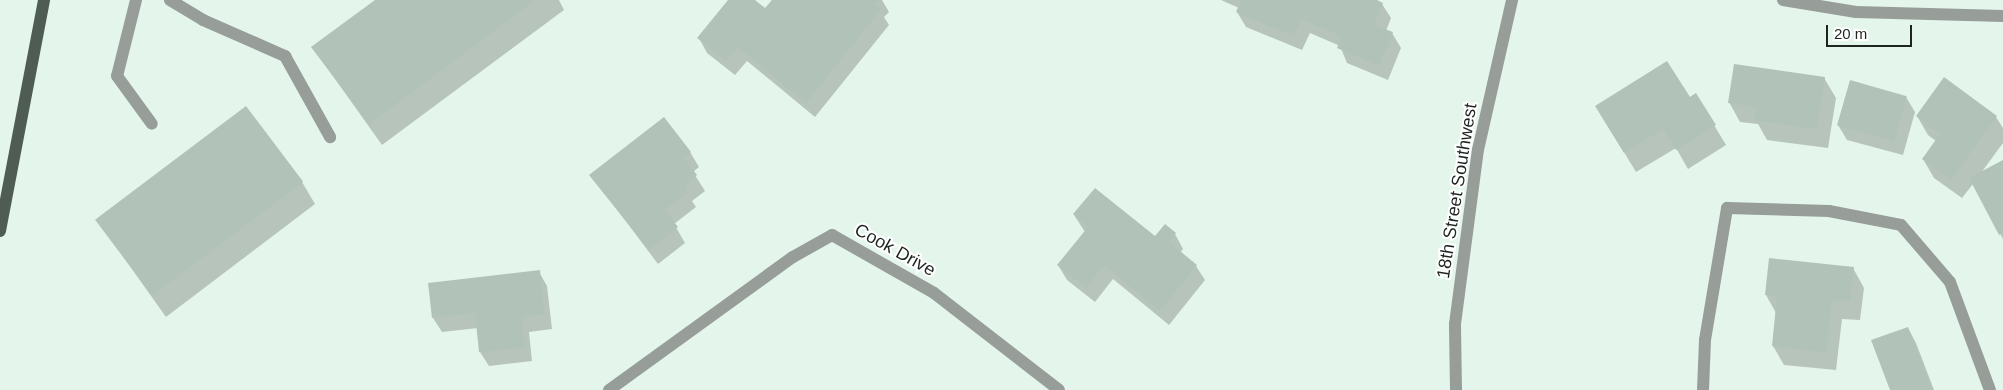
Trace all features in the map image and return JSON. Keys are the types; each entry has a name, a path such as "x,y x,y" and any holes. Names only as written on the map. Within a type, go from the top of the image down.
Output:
{"main road":[{"path":"0,230 44,0"}],"street":[{"path":"136,0 116,76 152,124"},
{"path":"170,0 203,20 285,56 330,137"},
{"name":"18th Street Southwest","path":"1456,390 1455,324 1478,150 1512,0"},
{"path":"1783,0 1856,12 2003,16"},
{"path":"1703,390 1705,340 1727,208 1829,211 1901,225 1950,282 1990,390"},
{"name":"Cook Drive","path":"609,390 793,257 832,235 934,293 1059,390"}],"building":[{"path":"375,0 535,0 369,124 311,47"},
{"path":"728,0 755,0 765,8 772,0 878,0 875,4 881,9 806,103 738,47 726,61 697,38"},
{"path":"1241,0 1377,0 1383,3 1374,25 1393,32 1379,66 1337,48 1342,36 1301,19 1294,36 1236,12"},
{"path":"1667,61 1690,97 1696,93 1716,125 1676,150 1663,129 1624,153 1595,106"},
{"path":"1734,64 1825,77 1817,129 1754,120 1757,107 1728,103"},
{"path":"1944,77 1997,116 1951,180 1922,159 1940,134 1916,116"},
{"path":"1850,80 1907,96 1894,141 1837,125"},
{"path":"246,106 303,182 152,296 95,220"},
{"path":"664,117 691,152 684,158 697,175 684,186 688,192 665,210 678,227 649,250 589,175"},
{"path":"2003,160 2003,233 1999,235 1969,178"},
{"path":"1095,188 1155,236 1165,224 1176,233 1169,242 1197,265 1160,311 1104,265 1086,288 1057,265 1088,227 1073,214"},
{"path":"1769,258 1854,267 1850,301 1832,300 1826,352 1772,346 1777,296 1765,295"},
{"path":"540,270 544,314 521,317 525,347 479,352 475,313 432,318 428,283"},
{"path":"1908,327 1932,390 1890,390 1871,340"}]}
